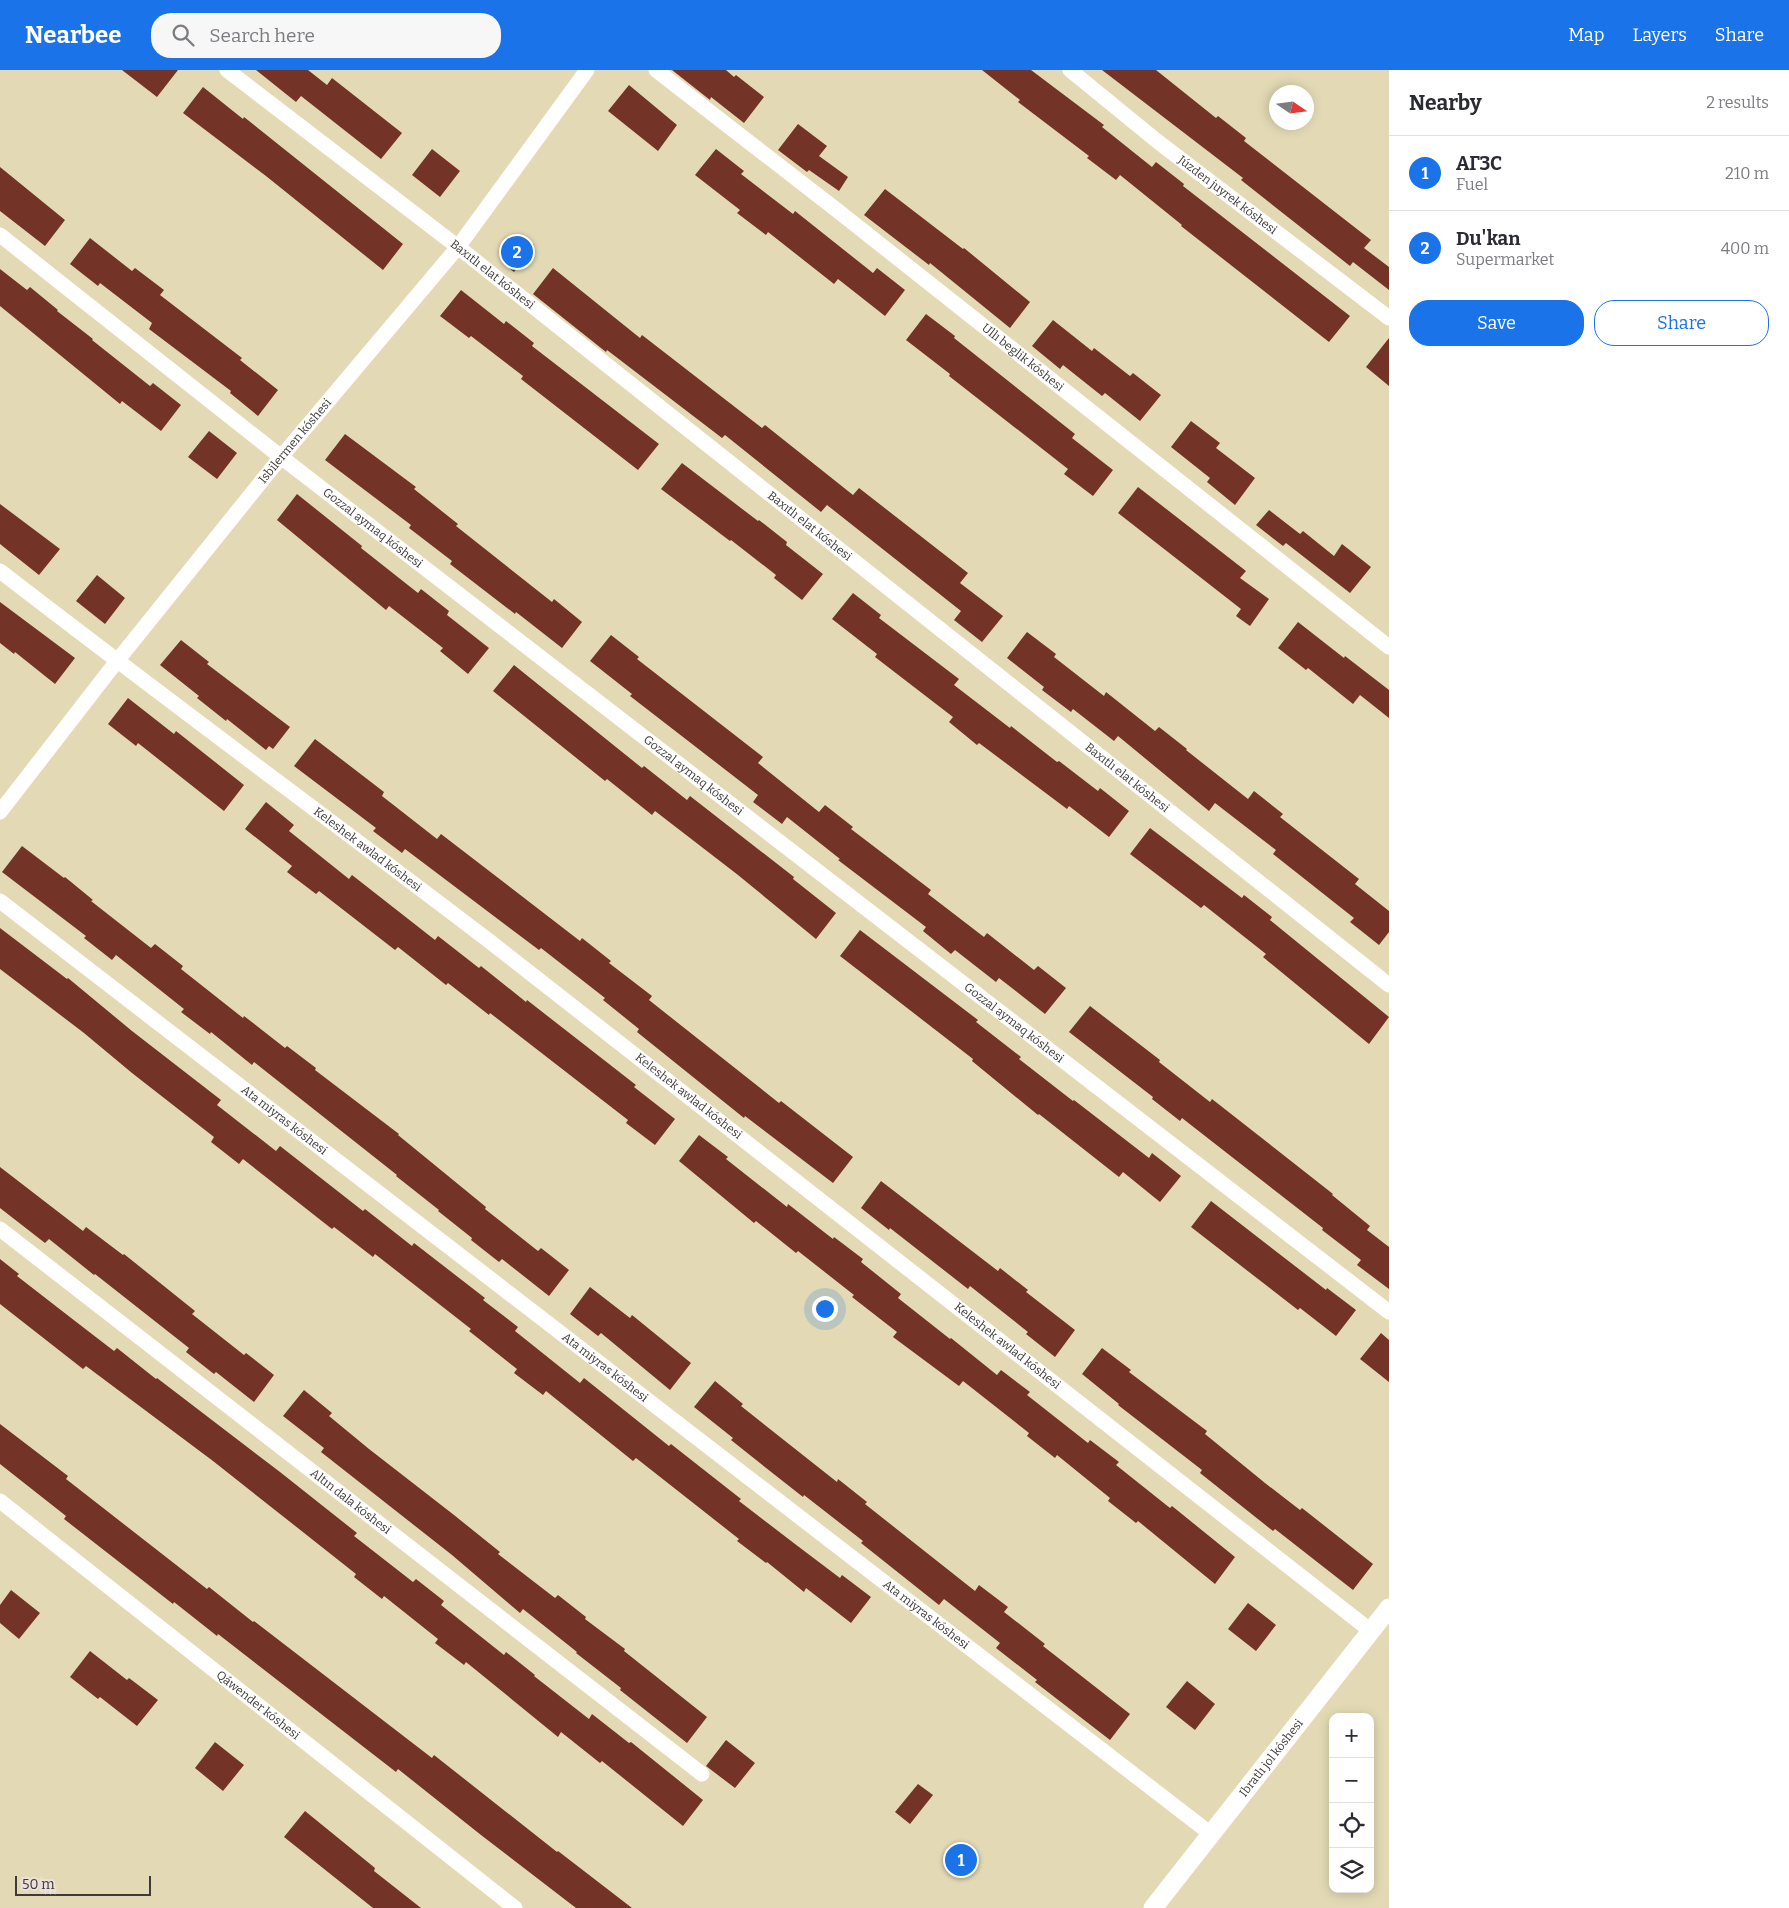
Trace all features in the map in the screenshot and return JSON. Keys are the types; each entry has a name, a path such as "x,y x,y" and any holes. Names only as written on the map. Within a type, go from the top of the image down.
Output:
{"street":[{"name":"Baxıtlı elat kóshesi","path":"227,70 458,247 1389,985"},
{"name":"Isbilermen kóshesi","path":"0,812 117,661 281,457 458,247 587,70"},
{"name":"Ullı beglik kóshesi","path":"656,70 838,211 1389,647"},
{"name":"Júzden juyrek kóshesi","path":"1070,70 1157,141 1389,318"},
{"name":"Gozzal aymaq kóshesi","path":"0,235 281,457 1389,1312"},
{"name":"Keleshek awlad kóshesi","path":"0,570 117,661 295,793 497,948 1371,1631"},
{"name":"Ata miyras kóshesi","path":"0,901 1211,1834"},
{"name":"Altın dala kóshesi","path":"0,1229 702,1774"},
{"name":"Qáwender kóshesi","path":"0,1501 515,1908"},
{"name":"Ibratlı jol kóshesi","path":"1153,1908 1389,1608"}],"sand":[{"path":"0,70 1389,70 1389,1908 0,1908"}],"building":[{"path":"122,70 178,70 157,97"},
{"path":"256,70 308,70 327,85 332,78 402,133 381,159 301,96 296,102"},
{"path":"672,70 726,70 734,77 736,75 764,97 744,123 711,97 710,100"},
{"path":"982,70 1031,70 1104,125 1102,127 1152,167 1156,162 1184,184 1183,186 1350,316 1329,342 1181,226 1120,175 1116,180 1087,158 1089,156 1018,102 1020,100"},
{"path":"1102,70 1156,70 1216,118 1218,116 1246,138 1244,141 1371,240 1364,248 1389,267 1389,290 1353,262 1350,266 1241,180 1243,178"},
{"path":"629,85 677,125 658,151 608,111"},
{"path":"203,87 243,119 244,117 403,244 383,270 266,176 183,113"},
{"path":"798,124 827,146 819,156 848,177 839,191 809,170 807,172 778,150"},
{"path":"432,149 460,171 440,197 412,175"},
{"path":"716,149 744,171 741,174 793,214 795,211 873,273 877,268 905,290 885,316 838,279 834,284 768,232 766,235 737,213 740,210 695,175"},
{"path":"0,167 65,220 45,246 0,211"},
{"path":"885,189 964,248 1030,302 1010,328 930,263 929,265 864,215"},
{"path":"523,237 534,245 514,272 503,263"},
{"path":"90,238 132,271 135,268 164,290 160,295 242,358 240,360 278,390 258,416 230,393 231,391 149,329 152,323 100,283 98,286 70,264"},
{"path":"553,268 640,338 642,335 762,428 765,425 853,495 859,488 968,573 960,583 1003,616 982,642 954,620 961,611 827,505 821,512 725,435 722,438 607,350 606,352 533,294"},
{"path":"0,269 27,290 30,287 150,386 153,383 181,405 161,431 122,401 120,404 0,306"},
{"path":"461,290 504,324 506,321 534,343 532,346 659,444 638,470 521,379 523,376 471,336 469,338 440,316"},
{"path":"926,314 1075,434 1072,438 1113,470 1093,496 1064,474 1068,469 906,340"},
{"path":"1053,320 1092,351 1094,348 1130,376 1133,373 1161,395 1140,421 1105,393 1102,396 1063,365 1060,369 1032,346"},
{"path":"1389,338 1389,386 1366,367"},
{"path":"1191,421 1220,443 1216,448 1255,478 1235,505 1207,482 1210,478 1171,447"},
{"path":"209,431 237,453 217,479 188,457"},
{"path":"345,434 416,487 414,489 458,524 456,526 552,602 554,599 582,622 562,648 450,564 452,561 409,528 411,525 325,460"},
{"path":"682,463 787,542 786,545 823,574 802,600 774,578 776,575 661,489"},
{"path":"1138,487 1246,571 1240,578 1269,599 1250,626 1236,616 1241,609 1118,513"},
{"path":"297,494 418,593 421,589 449,611 447,615 489,648 468,674 440,651 443,648 389,606 386,610 277,520"},
{"path":"0,504 60,549 39,575 0,544"},
{"path":"1269,510 1300,534 1303,531 1334,556 1342,544 1371,567 1350,593 1286,543 1283,546 1256,525"},
{"path":"97,575 125,598 105,624 76,601"},
{"path":"853,593 881,615 879,618 959,679 954,685 1057,762 1059,761 1098,791 1100,788 1129,811 1109,837 1069,806 1067,809 979,743 977,745 949,722 953,717 875,657 877,654 832,619"},
{"path":"0,602 75,658 55,684 15,652 14,654 0,643"},
{"path":"1298,622 1389,690 1389,718 1360,695 1353,704 1308,668 1306,670 1278,648"},
{"path":"1027,632 1056,654 1054,657 1104,696 1106,692 1155,731 1159,727 1248,799 1254,791 1283,814 1280,817 1359,879 1355,884 1389,911 1389,932 1379,945 1350,922 1354,918 1273,854 1276,850 1215,803 1209,811 1118,736 1114,741 1073,709 1071,712 1042,690 1044,687 1007,658"},
{"path":"611,635 639,657 637,659 763,757 758,763 819,812 825,805 853,827 851,829 931,890 928,894 984,937 987,933 1034,970 1038,966 1066,988 1045,1014 999,978 996,982 955,950 951,954 923,931 926,927 838,860 840,859 787,817 782,824 753,802 758,795 630,696 632,694 590,661"},
{"path":"181,640 209,662 207,664 290,727 273,749 269,746 266,750 227,719 226,721 197,698 199,696 160,665"},
{"path":"514,665 642,768 644,766 687,800 690,796 794,877 793,879 836,913 816,939 738,875 655,811 652,815 607,779 605,781 493,691"},
{"path":"128,698 174,734 176,731 244,785 224,811 138,743 136,746 108,724"},
{"path":"315,739 384,792 382,796 437,839 441,834 580,941 582,938 611,961 609,963 652,996 649,1000 779,1103 781,1101 853,1157 833,1183 745,1116 744,1118 637,1032 639,1029 603,1000 605,998 541,948 539,950 405,849 402,853 373,831 376,828 294,766"},
{"path":"266,802 294,825 289,831 349,879 352,875 435,940 438,936 479,968 481,966 636,1085 634,1087 675,1119 655,1145 626,1123 628,1120 490,1013 489,1015 448,983 446,985 398,947 395,950 319,891 316,894 287,872 292,866 245,829"},
{"path":"1150,828 1242,898 1244,895 1272,917 1270,920 1389,1017 1369,1044 1263,957 1266,954 1204,905 1201,908 1130,854"},
{"path":"22,846 65,877 93,900 91,901 151,948 155,944 183,966 181,969 243,1018 244,1016 285,1048 287,1046 316,1068 315,1070 399,1134 486,1207 485,1209 538,1251 541,1248 569,1270 549,1296 502,1259 499,1262 471,1240 472,1238 397,1175 254,1062 252,1065 211,1032 210,1034 181,1012 184,1009 116,955 112,960 84,938 86,936 2,872"},
{"path":"0,928 68,978 132,1031 221,1100 217,1105 276,1151 280,1146 363,1211 365,1209 412,1246 414,1243 485,1298 483,1300 518,1327 515,1331 580,1383 584,1378 669,1446 671,1444 741,1499 739,1501 795,1544 840,1578 842,1575 871,1597 851,1623 806,1588 804,1592 737,1541 739,1539 636,1458 633,1461 546,1391 543,1395 514,1373 517,1369 469,1331 471,1329 375,1254 373,1257 334,1227 332,1229 243,1159 239,1164 211,1142 214,1137 84,1033 0,969"},
{"path":"860,930 978,1020 976,1022 1021,1057 1019,1059 1073,1101 1149,1158 1152,1153 1181,1176 1160,1202 1123,1172 1119,1177 1038,1115 972,1061 973,1059 840,956"},
{"path":"1090,1006 1160,1060 1159,1062 1210,1102 1212,1099 1333,1194 1370,1226 1367,1230 1389,1247 1389,1289 1357,1265 1361,1260 1322,1230 1323,1228 1182,1118 1180,1121 1152,1099 1153,1097 1069,1032"},
{"path":"699,1135 787,1207 788,1204 833,1239 834,1237 863,1259 861,1262 901,1294 898,1298 950,1339 997,1375 1001,1370 1030,1392 1027,1395 1088,1443 1090,1440 1119,1462 1116,1465 1170,1508 1172,1506 1235,1557 1215,1584 1138,1521 1136,1523 1108,1501 1110,1498 1057,1455 1055,1458 1027,1436 1029,1433 963,1381 959,1386 893,1337 897,1332 852,1297 854,1295 798,1251 796,1253 756,1221 754,1223 679,1161"},
{"path":"0,1167 83,1231 86,1227 124,1254 195,1311 192,1314 244,1355 246,1353 274,1375 254,1402 216,1372 214,1374 186,1352 189,1348 95,1274 49,1239 45,1243 0,1208"},
{"path":"881,1181 998,1271 1000,1268 1028,1290 1026,1292 1075,1330 1055,1357 1026,1334 1028,1332 970,1286 968,1289 890,1228 889,1230 861,1208"},
{"path":"1211,1201 1326,1290 1327,1288 1356,1310 1336,1336 1300,1308 1298,1310 1191,1227"},
{"path":"0,1259 19,1274 17,1276 114,1351 117,1348 280,1472 357,1533 354,1536 413,1582 416,1579 444,1601 441,1605 504,1655 506,1652 589,1719 592,1714 629,1743 631,1742 703,1800 683,1826 602,1761 600,1763 561,1732 558,1737 466,1662 464,1665 435,1643 438,1639 384,1596 382,1599 354,1577 356,1574 213,1461 86,1366 83,1369 0,1304"},
{"path":"590,1287 630,1318 632,1315 691,1363 670,1390 601,1333 598,1336 570,1314"},
{"path":"1381,1333 1389,1340 1389,1382 1360,1359"},
{"path":"1102,1348 1131,1370 1129,1372 1207,1431 1205,1434 1265,1483 1300,1510 1302,1508 1373,1564 1353,1590 1275,1529 1273,1531 1200,1473 1202,1470 1118,1405 1082,1374"},
{"path":"715,1381 743,1404 741,1406 837,1482 838,1479 867,1502 865,1504 975,1591 979,1585 1008,1607 1004,1612 1045,1644 1043,1646 1130,1714 1110,1740 1035,1682 1037,1680 996,1648 1000,1643 944,1599 939,1605 861,1543 863,1541 804,1495 803,1497 731,1440 733,1438 694,1407"},
{"path":"304,1390 332,1413 329,1416 500,1552 498,1554 555,1598 558,1595 586,1617 585,1619 625,1649 624,1651 707,1717 687,1743 523,1609 520,1613 452,1555 321,1452 324,1448 283,1416"},
{"path":"0,1424 68,1476 66,1479 207,1589 209,1587 432,1758 434,1755 557,1852 632,1908 576,1908 398,1769 396,1772 218,1634 217,1636 174,1602 173,1604 64,1519 66,1516 0,1464"},
{"path":"11,1590 40,1613 19,1639 0,1623 0,1605"},
{"path":"1248,1603 1276,1625 1256,1651 1228,1629"},
{"path":"90,1651 127,1680 129,1678 158,1700 137,1726 100,1697 98,1699 70,1677"},
{"path":"1187,1681 1215,1704 1195,1730 1166,1707"},
{"path":"726,1740 755,1763 735,1788 706,1766"},
{"path":"215,1742 244,1765 223,1791 195,1768"},
{"path":"918,1784 933,1795 910,1824 895,1812"},
{"path":"305,1811 375,1868 374,1871 421,1908 373,1908 284,1837"}],"place":[{"name":"Du'kan","path":"517,252"},
{"name":"АГЗС","path":"961,1860"}]}
